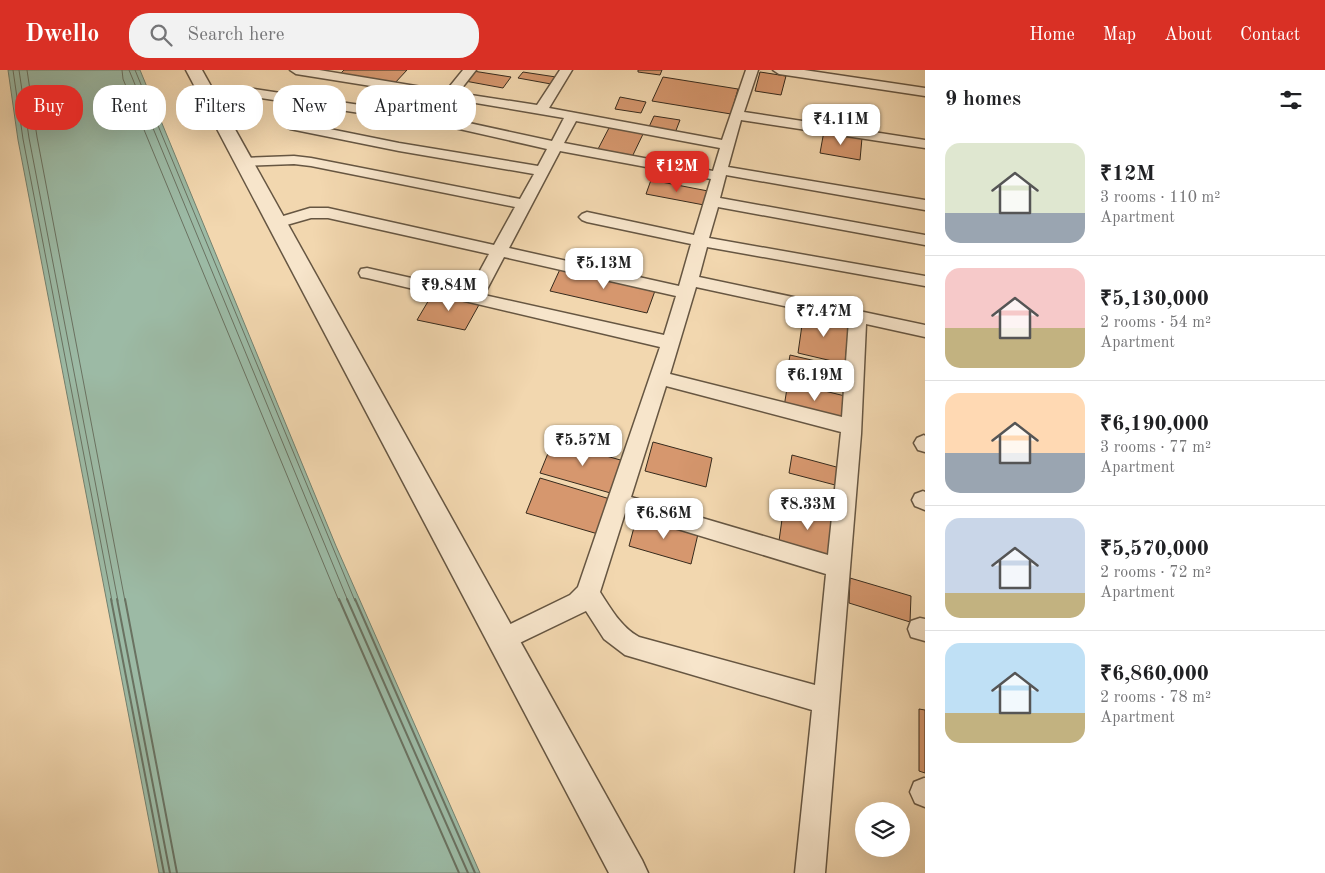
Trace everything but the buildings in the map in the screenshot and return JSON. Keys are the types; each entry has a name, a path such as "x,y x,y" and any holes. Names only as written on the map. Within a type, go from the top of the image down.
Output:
{"street":[{"path":"296,70 394,85"},
{"path":"458,85 470,70"},
{"path":"541,110 566,70"},
{"path":"503,640 579,603 588,592 596,574 688,286 736,115 752,70"},
{"path":"779,70 923,93"},
{"path":"197,71 204,85"},
{"path":"401,85 410,75"},
{"path":"909,75 911,83 923,93"},
{"path":"263,94 356,108"},
{"path":"476,99 728,145"},
{"path":"736,115 925,144"},
{"path":"474,298 572,116"},
{"path":"476,129 555,146 925,205"},
{"path":"227,130 629,873"},
{"path":"316,130 542,171"},
{"path":"243,162 294,160 311,162 524,204"},
{"path":"712,201 925,240"},
{"path":"276,223 310,213 328,213 498,251 858,316 925,331"},
{"path":"587,217 701,241 925,282"},
{"path":"367,273 670,343"},
{"path":"810,873 851,427 858,316"},
{"path":"659,378 851,427"},
{"path":"618,502 838,568"},
{"path":"588,592 613,633 622,642 826,701"}],"water":[{"path":"8,70 140,70 146,85 93,85 93,130 165,130 336,546 480,873 159,873 17,130 83,130 83,85 15,85 15,119"}]}
